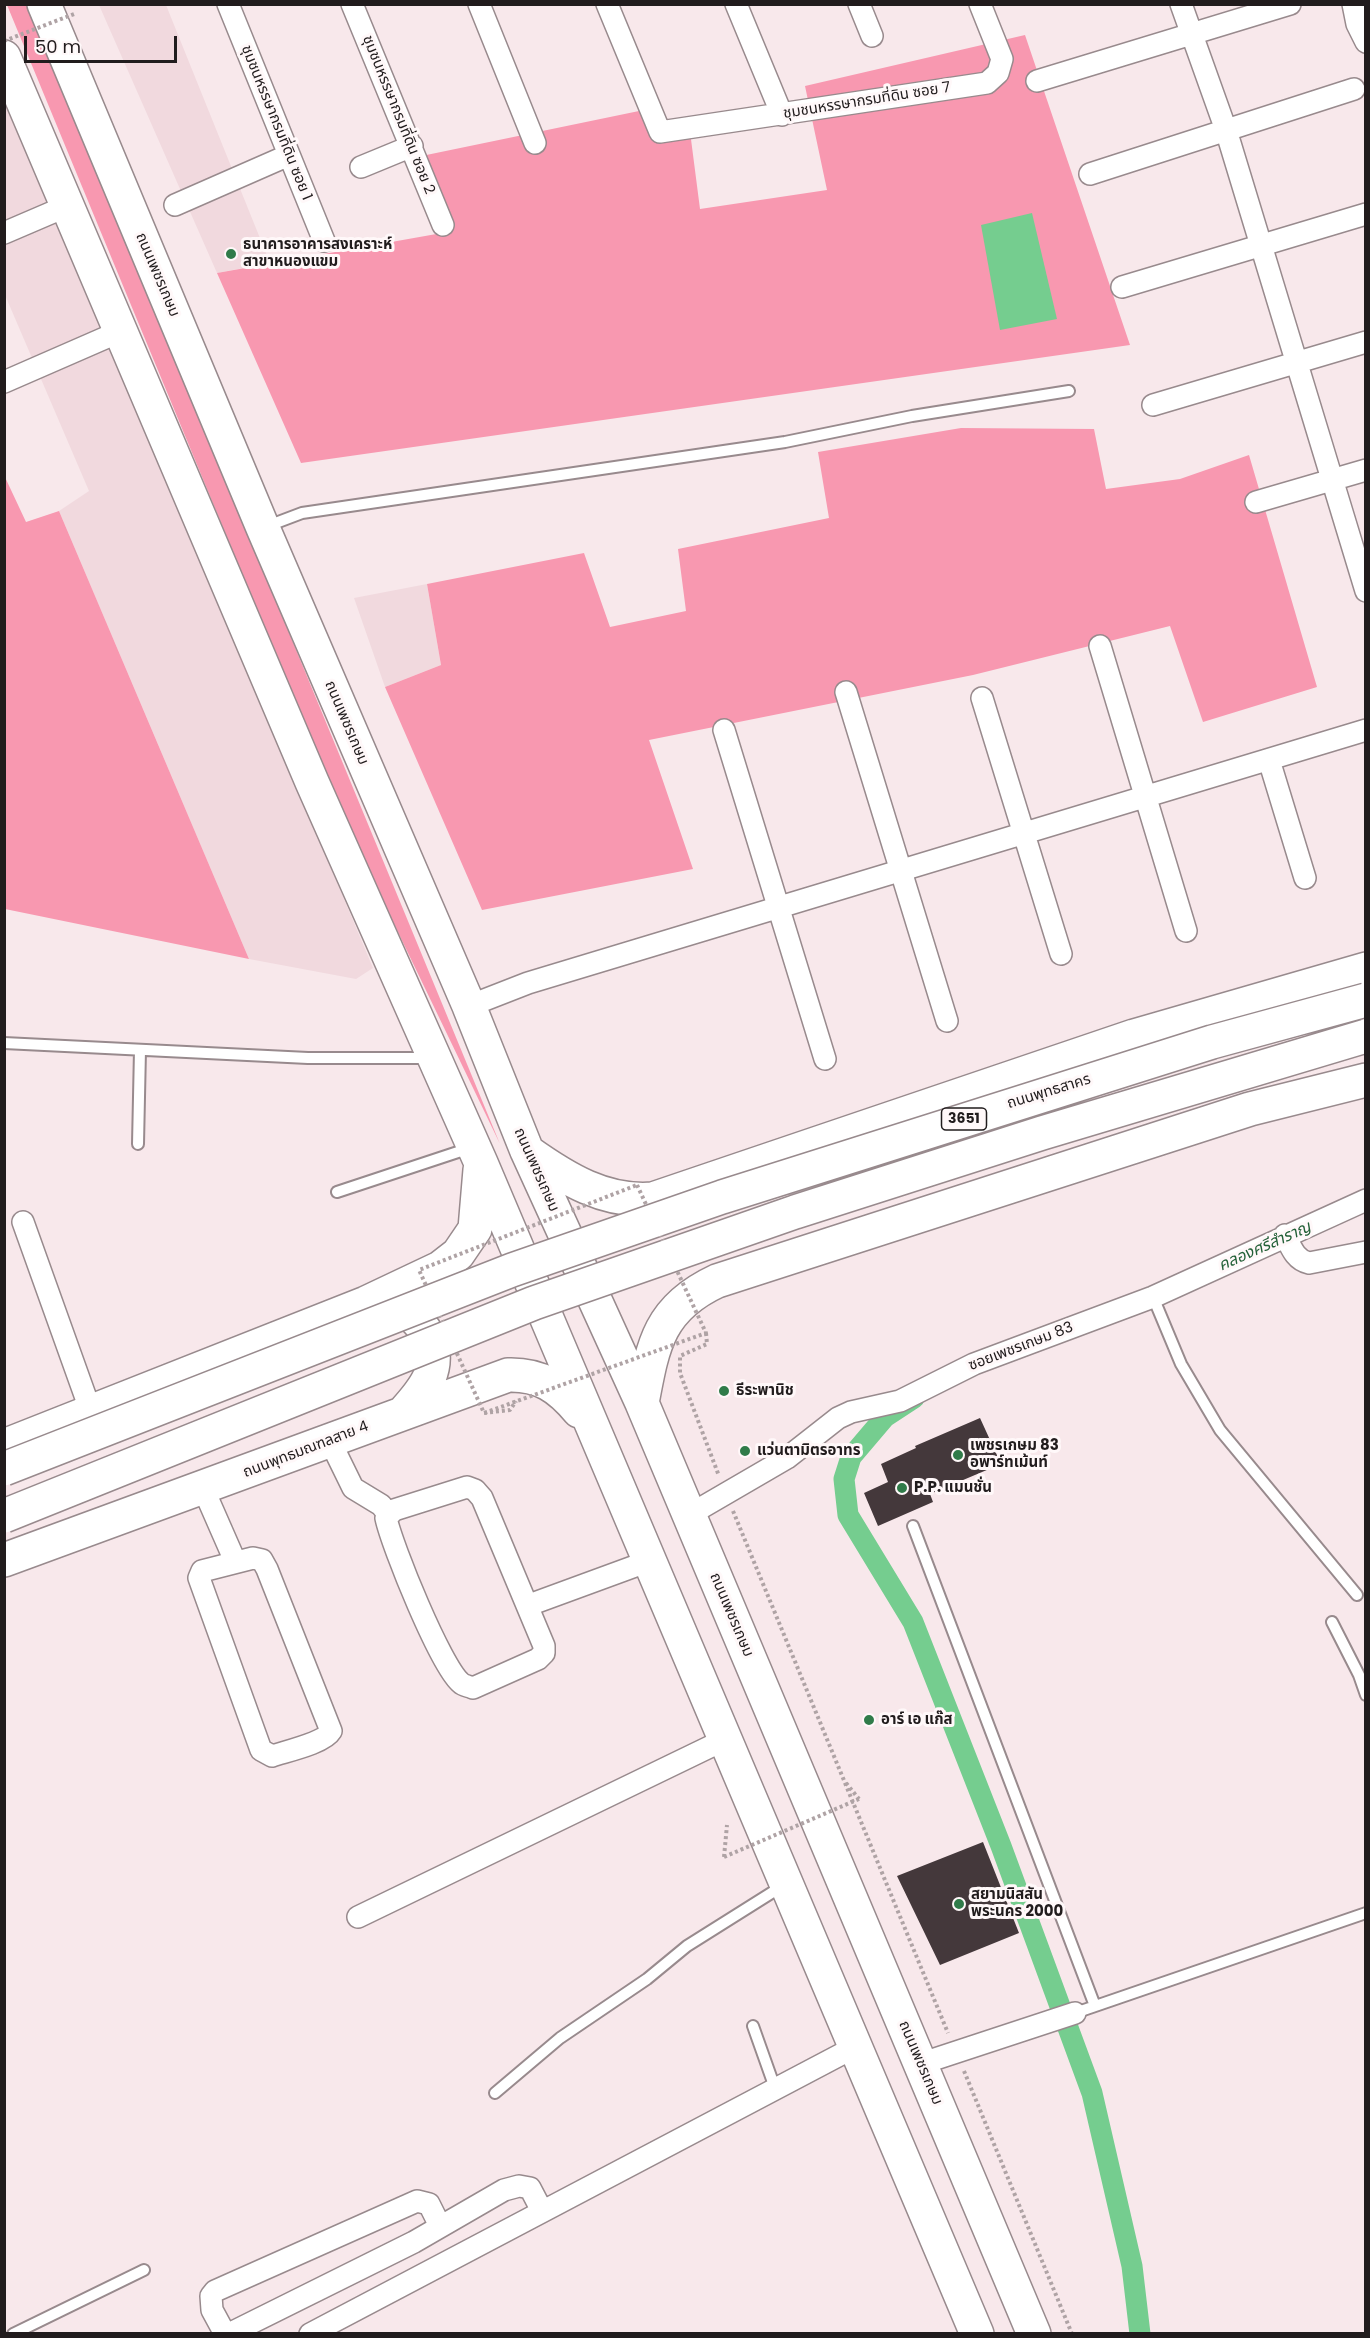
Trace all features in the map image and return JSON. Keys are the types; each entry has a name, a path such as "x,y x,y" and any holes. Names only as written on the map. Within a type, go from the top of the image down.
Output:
{"main road":[{"name":"ถนนเพชรเกษม","path":"59,9 263,528 469,1005 527,1151 642,1403 1034,2334"},
{"path":"8,72 321,802 477,1155 977,2334"},
{"path":"527,1151 562,1176 586,1188 632,1200 653,1199 1134,1036 1365,969"},
{"name":"ถนนพุทธสาคร","path":"4,1469 566,1251 722,1197 1212,1042 1365,1000"},
{"name":"3651","path":"4,1516 534,1303 829,1201 1144,1102 1365,1036"},
{"path":"642,1403 656,1341 673,1310 693,1292 717,1281 846,1237 1250,1109 1365,1080"},
{"path":"821,1142 789,1163 779,1175 775,1189 778,1211 785,1224 802,1236 822,1239 846,1237"},
{"path":"4,1446 366,1303 411,1283 458,1254 475,1228 477,1155"},
{"path":"366,1303 385,1303 404,1309 419,1321 428,1334 432,1352 430,1376 421,1392 404,1412"},
{"name":"ถนนพุทธมณฑลสาย 4","path":"4,1560 508,1375 527,1374 548,1381 566,1395 592,1427"}],"street":[{"name":"ชุมชนหรรษากรมที่ดิน ซอย 1","path":"228,4 324,241"},
{"name":"ชุมชนหรรษากรมที่ดิน ซอย 2","path":"352,4 443,225"},
{"path":"479,4 535,143"},
{"name":"ชุมชนหรรษากรมที่ดิน ซอย 7","path":"607,4 660,132 987,82 998,73 1002,59 980,4"},
{"path":"736,4 782,115"},
{"path":"859,4 872,36"},
{"path":"1181,4 1190,35 1226,130 1334,479 1365,591"},
{"path":"1037,81 1290,4"},
{"path":"1353,4 1357,24 1365,42"},
{"path":"1090,174 1354,89"},
{"path":"361,167 412,146"},
{"path":"175,205 289,155"},
{"path":"4,233 67,206"},
{"path":"1122,287 1365,214"},
{"path":"4,382 121,331"},
{"path":"1153,405 1365,342"},
{"path":"1256,502 1365,470"},
{"path":"1100,645 1186,931"},
{"path":"846,692 947,1021"},
{"path":"982,698 1061,954"},
{"path":"724,730 825,1059"},
{"path":"469,1005 528,983 903,872 1365,730"},
{"path":"1269,760 1305,878"},
{"name":"ซอยเพชรเกษม 83","path":"689,1515 787,1458 844,1415 900,1401 974,1364 1153,1297 1365,1200"},
{"path":"23,1222 91,1412"},
{"path":"1285,1235 1295,1256 1309,1263 1365,1252"},
{"path":"330,1441 353,1488 381,1505 388,1514 388,1528 410,1584 447,1664 464,1685 474,1688 538,1659 544,1653 544,1646 529,1605 482,1498 475,1490 467,1488 455,1490 388,1514"},
{"path":"202,1488 235,1562"},
{"path":"253,1558 262,1560 267,1569 330,1725 329,1736 272,1756 261,1750 199,1578 202,1571 235,1562 253,1558"},
{"path":"529,1605 650,1561"},
{"path":"358,1917 726,1739"},
{"path":"920,2064 1085,2009"},
{"path":"310,2334 855,2047"},
{"path":"230,2334 414,2242 504,2190 519,2186 530,2188 542,2211"},
{"path":"225,2334 212,2310 211,2296 215,2292 417,2201 429,2204 440,2226"}],"lane":[{"path":"263,528 302,513 785,442 912,416 1069,392"},
{"path":"4,1043 308,1058 433,1058"},
{"path":"138,1144 140,1050"},
{"path":"337,1192 477,1155"},
{"path":"1153,1297 1181,1364 1220,1430 1357,1595"},
{"path":"913,1526 1085,2009 1365,1913"},
{"path":"1332,1622 1359,1676 1365,1695"},
{"path":"495,2093 560,2038 647,1979 687,1946 787,1883"},
{"path":"753,2026 775,2088"},
{"path":"13,2334 144,2270"}],"path":[{"path":"4,41 59,9"},
{"path":"706,1333 707,1344 680,1356 680,1373 842,1779 1072,2334"},
{"path":"484,1413 510,1410"},
{"path":"727,1825 724,1857 859,1799 842,1779"}],"shaded area":[{"path":"7,5 30,5 500,1144 343,818"},
{"path":"99,5 166,5 270,263 217,273"},
{"path":"1025,35 1130,345 301,463 217,273 442,233 407,159 639,111 668,122 688,116 700,209 827,190 805,86"},
{"path":"4,88 373,968 356,979 249,959 59,511 89,491 5,295"},
{"path":"1032,213 1057,319 1000,330 981,225"},
{"path":"961,428 1094,429 1106,489 1180,479 1249,455 1317,687 1203,722 1170,626 973,675 649,740 693,869 482,910 385,687 441,665 427,584 584,553 610,627 686,611 678,549 829,518 818,452"},
{"path":"4,475 26,522 59,511 249,959 5,909"},
{"path":"427,584 441,665 385,687 354,598"}],"building":[{"path":"980,1418 1001,1464 930,1494 933,1502 878,1526 864,1493 888,1482 881,1464 916,1448 915,1446"},
{"name":"สยามนิสสัน พระนคร 2000","path":"983,1842 1019,1933 940,1965 897,1876"}],"waterway":[{"path":"914,1398 885,1417 851,1457 844,1479 848,1515 913,1622 1001,1846 1092,2093 1132,2266 1140,2334"}],"place":[{"name":"ธนาคารอาคารสงเคราะห์ สาขาหนองแขม","path":"231,254"},
{"name":"ธีระพานิช","path":"724,1391"},
{"name":"แว่นตามิตรอาทร","path":"745,1451"},
{"name":"เพชรเกษม 83 อพาร์ทเม้นท์","path":"958,1455"},
{"name":"P.P. แมนชั่น","path":"902,1488"},
{"name":"อาร์ เอ แก๊ส","path":"869,1720"},
{"name":"สยามนิสสัน พระนคร 2000","path":"959,1904"}],"water label":[{"name":"คลองศรีสำราญ","path":"1265,1247"}]}
